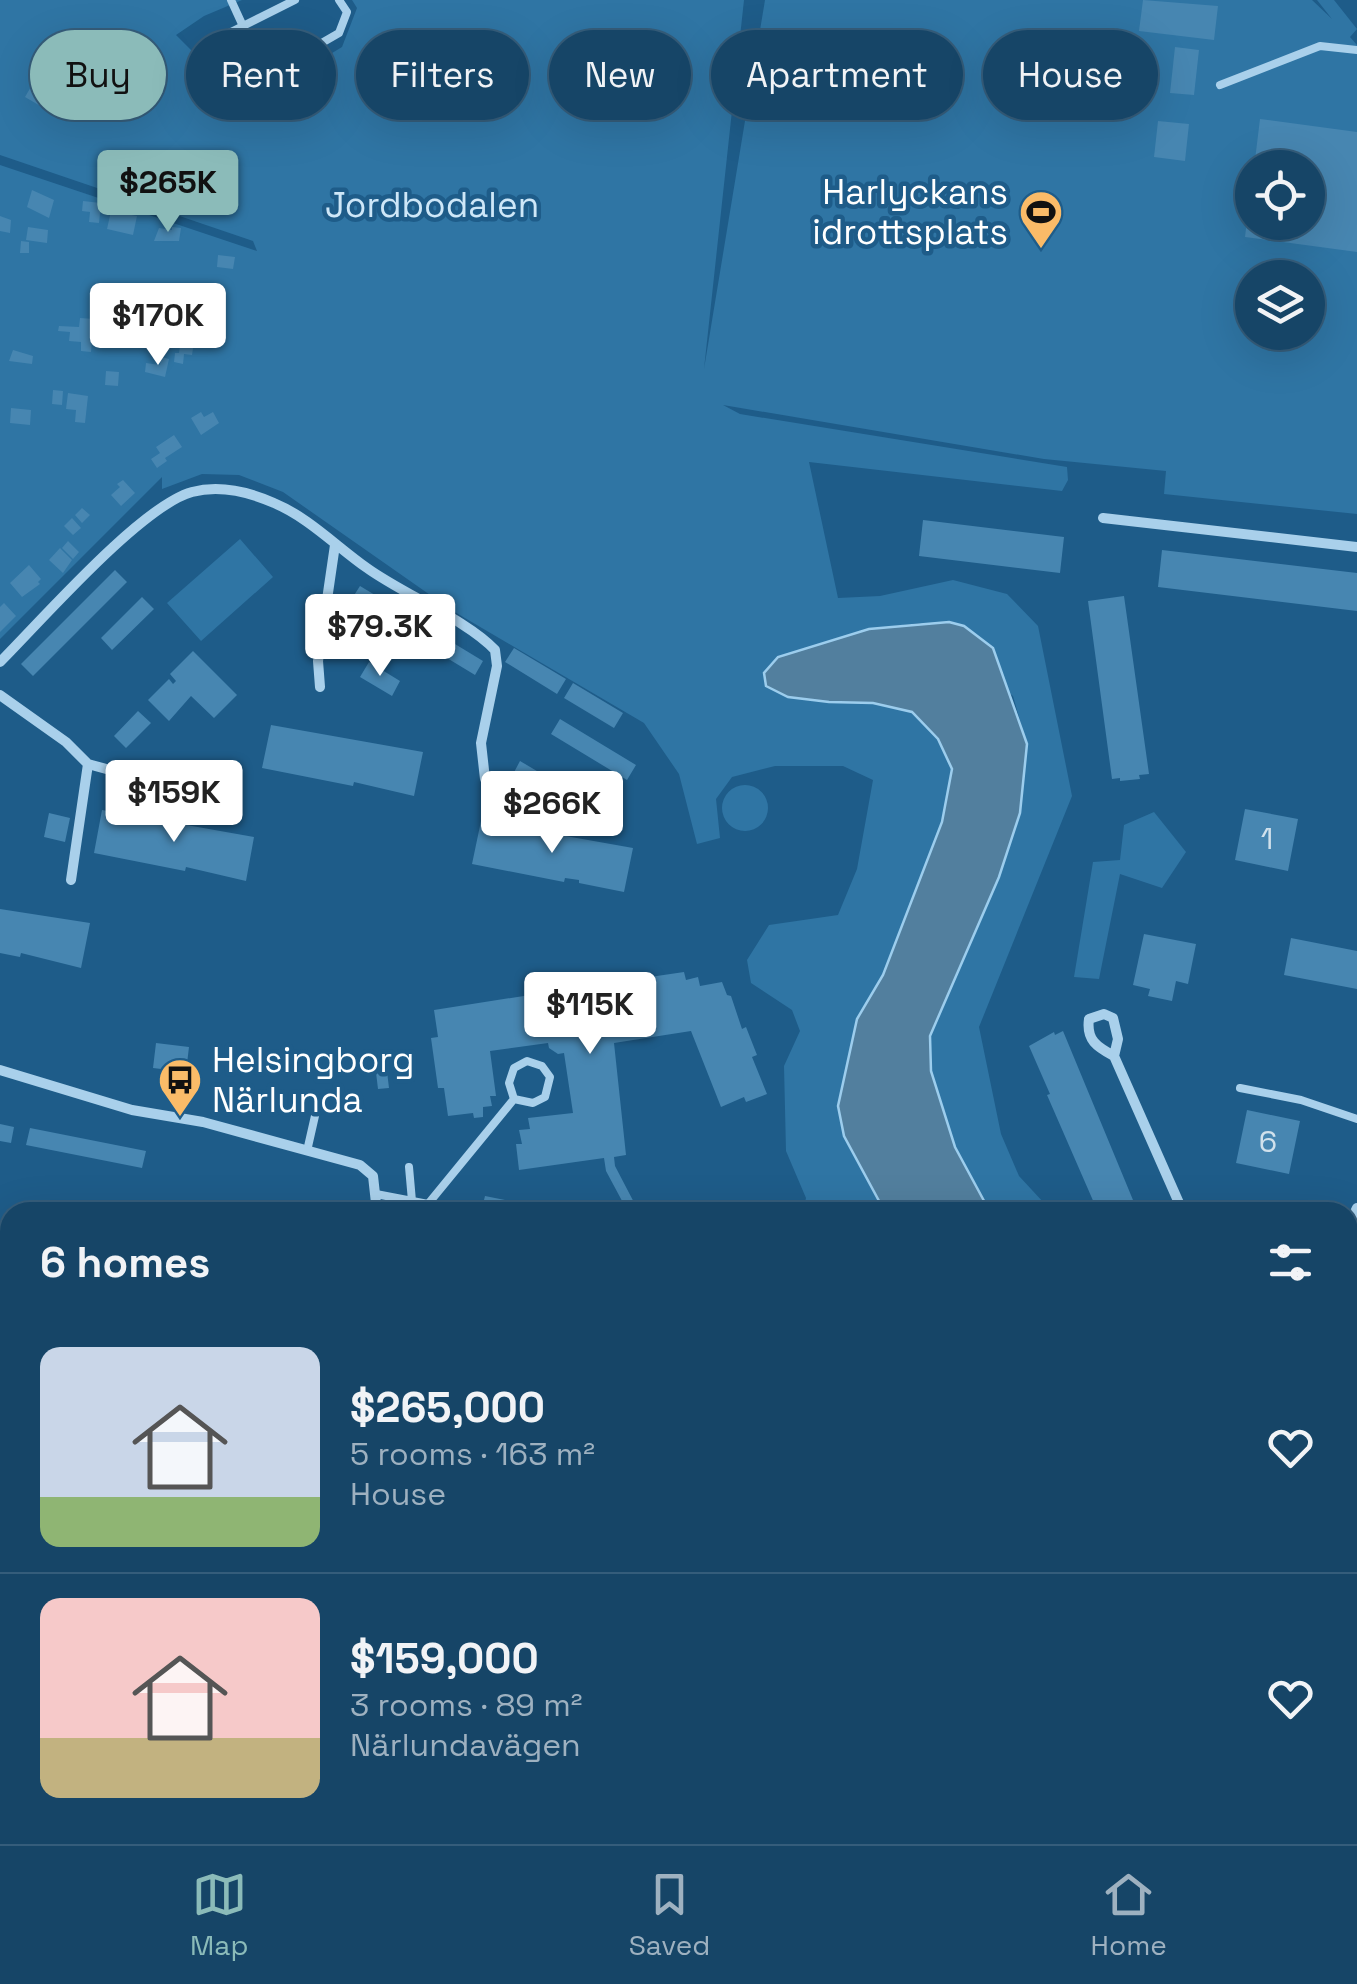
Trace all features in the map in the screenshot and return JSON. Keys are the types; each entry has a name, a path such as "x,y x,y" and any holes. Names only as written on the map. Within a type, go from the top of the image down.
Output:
{"street":[{"path":"0,662 158,509 192,492 224,490 266,500 290,511 390,584 475,634 494,650 497,666 481,743 484,779"},
{"path":"1103,518 1357,547"},
{"path":"320,687 318,660 335,544"},
{"path":"0,695 66,742 88,764 139,778"},
{"path":"70,880 88,764"},
{"path":"1114,1056 1179,1202"},
{"path":"0,1070 132,1110 203,1122 367,1169 373,1176 376,1202"}],"lane":[{"path":"230,0 242,24"},
{"path":"295,0 203,46 235,80 287,63 339,33 347,12 339,0"},
{"path":"1220,84 1320,46 1357,50"},
{"path":"526,1061 542,1066 550,1078 545,1097 534,1103 514,1099 509,1084 514,1068 526,1061"},
{"path":"1240,1088 1301,1100 1357,1119"},
{"path":"430,1202 514,1099"},
{"path":"307,1151 317,1107"},
{"path":"408,1168 412,1201"},
{"path":"376,1194 417,1202"}],"green space":[{"name":"Jordbodalen","path":"0,0 242,0 204,16 176,35 186,45 186,120 336,120 336,51 342,47 357,8 352,0 744,0 741,30 711,30 711,120 731,120 704,369 745,120 963,120 963,30 760,30 765,0 1312,0 1332,19 1317,0 1334,0 1357,29 1350,37 1357,45 1357,514 1164,494 1166,471 1044,459 723,405 740,414 1067,467 1068,480 1062,491 809,462 838,598 880,596 953,580 1007,594 1038,626 1072,796 979,1027 1001,1134 1019,1176 1043,1202 985,1202 955,1147 931,1071 930,1036 999,877 1020,813 1027,745 1013,696 920,623 869,629 847,636 829,702 873,703 912,712 938,739 952,769 942,822 883,976 857,1019 838,1106 881,1202 805,1202 786,1151 784,1066 800,1031 792,1010 751,983 747,960 769,925 838,915 857,869 873,780 843,766 775,766 732,777 716,799 720,838 697,844 679,774 644,723 453,611 283,492 239,475 202,474 162,489 162,477 0,639 0,165 257,251 253,241 0,155"},
{"path":"240,539 273,577 201,641 167,603"},
{"path":"745,785 761,792 768,808 761,824 745,831 729,824 722,808 729,792"},
{"path":"1154,812 1186,852 1162,888 1120,874 1099,979 1074,977 1093,862 1120,860 1124,825"}],"shaded area":[{"path":"949,622 964,626 993,648 1027,744 1020,813 999,877 930,1036 931,1071 955,1147 985,1202 880,1202 844,1136 838,1106 857,1019 883,975 942,822 952,769 938,739 912,712 873,703 788,697 766,686 764,673 778,657 869,629"}],"building":[{"path":"1143,0 1218,6 1214,40 1139,30"},
{"path":"1175,47 1199,50 1194,95 1170,93"},
{"path":"1260,119 1357,132 1357,252 1267,240 1325,240 1325,150 1256,150"},
{"path":"1158,121 1189,124 1185,161 1154,157"},
{"path":"32,190 54,200 49,218 27,207"},
{"path":"83,201 101,203 99,223 89,222 90,212 82,211"},
{"path":"111,211 137,216 133,235 107,229"},
{"path":"0,216 11,220 10,233 0,231"},
{"path":"28,227 48,230 47,243 26,240"},
{"path":"159,228 181,228 179,241 154,241"},
{"path":"21,241 29,242 29,253 20,253"},
{"path":"218,255 235,257 233,269 217,267"},
{"path":"197,309 210,310 208,327 196,325"},
{"path":"80,318 94,319 91,352 81,351 81,342 69,341 70,332 58,331 59,326 79,327"},
{"path":"144,323 165,325 163,345 142,343"},
{"path":"110,326 123,327 122,338 109,337"},
{"path":"181,339 194,341 192,355 184,354 183,364 174,362"},
{"path":"13,350 33,356 32,364 9,361"},
{"path":"161,357 169,359 165,377 145,372 146,363 160,365"},
{"path":"106,371 119,372 118,386 105,385"},
{"path":"53,390 63,391 62,405 52,404"},
{"path":"68,393 88,396 85,423 75,422 76,410 66,409"},
{"path":"11,408 31,410 30,425 10,423"},
{"path":"201,412 204,417 213,412 219,423 201,435 191,418"},
{"path":"174,435 182,447 157,468 151,459 160,453 156,447"},
{"path":"123,480 135,493 121,506 111,495"},
{"path":"82,508 90,515 82,523 75,515"},
{"path":"72,518 81,528 73,535 64,526"},
{"path":"923,520 1064,537 1060,573 919,556"},
{"path":"68,541 79,552 73,559 62,548"},
{"path":"60,548 72,560 63,573 49,560"},
{"path":"1162,550 1357,573 1357,611 1158,587"},
{"path":"29,565 41,579 40,584 22,597 10,583"},
{"path":"115,570 127,582 33,676 21,664"},
{"path":"360,586 410,616 402,630 351,600"},
{"path":"1124,596 1149,774 1120,781 1112,779 1088,601"},
{"path":"142,597 154,609 112,650 101,638"},
{"path":"4,603 16,616 0,632 0,607"},
{"path":"417,621 483,661 475,675 409,635"},
{"path":"514,648 566,679 557,694 505,662"},
{"path":"193,651 237,695 214,718 191,696 169,721 148,700 169,679 173,684 176,681 170,674"},
{"path":"369,662 400,681 392,696 360,677"},
{"path":"573,683 623,713 614,728 564,698"},
{"path":"138,711 151,723 126,748 114,736"},
{"path":"560,719 636,765 627,780 551,734"},
{"path":"271,725 423,752 414,796 262,768"},
{"path":"520,761 542,774 532,790 511,778"},
{"path":"1245,809 1298,819 1288,871 1235,860"},
{"path":"102,810 254,837 246,881 94,853"},
{"path":"49,813 70,818 65,842 44,837"},
{"path":"481,821 633,848 624,892 579,880 565,878 564,882 472,864"},
{"path":"0,909 90,923 81,968 21,953 20,957 0,953"},
{"path":"1144,934 1196,944 1188,984 1176,981 1172,1001 1148,996 1150,989 1133,985"},
{"path":"1291,938 1357,951 1357,989 1284,975"},
{"path":"684,972 686,980 698,977 700,986 722,982 742,1029 746,1027 757,1055 752,1057 767,1094 746,1102 744,1097 721,1107 691,1031 614,1043 626,1155 614,1157 615,1166 634,1202 623,1202 606,1171 604,1158 519,1170 516,1144 522,1144 519,1130 530,1129 528,1118 573,1113 564,1053 558,1054 548,1043 490,1051 496,1096 490,1096 492,1106 483,1107 483,1117 474,1118 473,1113 448,1116 444,1088 438,1088 431,1038 438,1037 434,1010 549,992 549,987 609,978 610,987 617,986 616,982"},
{"path":"1063,1031 1131,1202 1094,1202 1029,1046 1054,1032 1055,1035"},
{"path":"156,1043 189,1047 186,1072 153,1068"},
{"path":"385,1055 389,1088 378,1089 374,1056"},
{"path":"1247,1110 1300,1121 1289,1174 1236,1163"},
{"path":"0,1124 14,1127 11,1143 0,1141"},
{"path":"30,1128 146,1151 142,1168 26,1145"},
{"path":"485,1196 515,1202 484,1202"}],"place":[{"name":"Harlyckans idrottsplats","path":"1041,250"},
{"name":"Helsingborg Närlunda","path":"180,1118"}]}
